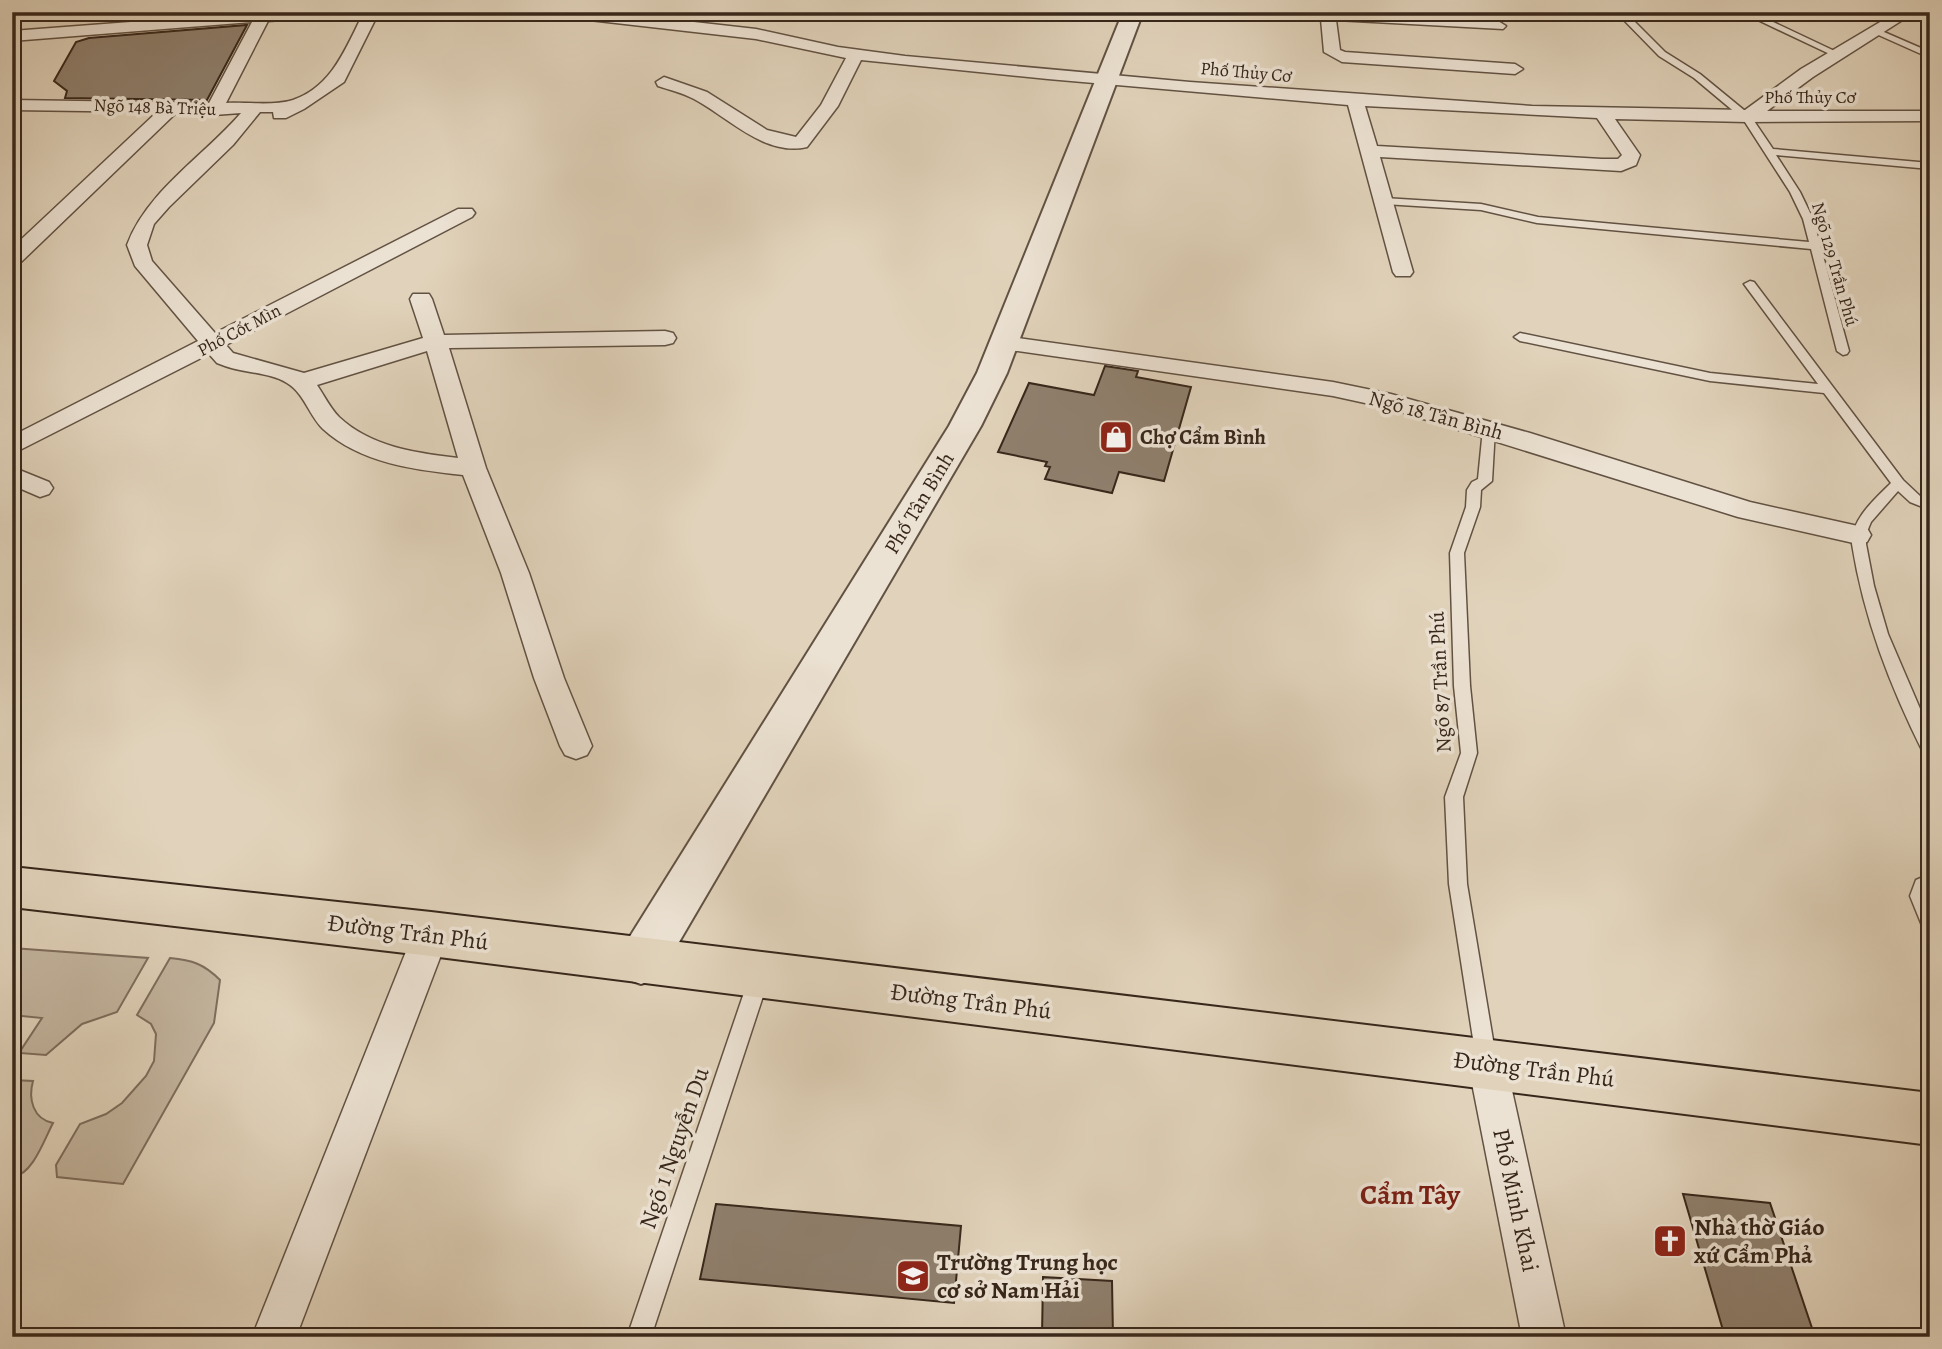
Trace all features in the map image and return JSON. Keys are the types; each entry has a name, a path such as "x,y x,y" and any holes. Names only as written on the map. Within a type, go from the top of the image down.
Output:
{"main road":[{"name":"Đường Trần Phú","path":"12,887 431,934 1930,1119"}],"street":[{"path":"12,36 327,12"},
{"name":"Phố Thủy Cơ","path":"563,12 756,34 856,55 1107,80 1355,100 1602,113 1747,117 1930,116"},
{"name":"Phố Tân Bình","path":"641,962 965,426 992,373 1133,12"},
{"path":"1286,12 1500,31 1529,110"},
{"path":"1747,117 1807,73 1908,12"},
{"path":"1328,15 1332,52 1342,57 1515,69"},
{"path":"214,110 262,17"},
{"path":"227,141 328,87 338,78 364,18"},
{"path":"664,82 700,95 766,137 779,142 801,143 829,106 856,55"},
{"path":"1355,100 1403,272"},
{"name":"Ngõ 148 Bà Triệu","path":"12,105 214,110 298,105"},
{"path":"12,260 171,108"},
{"path":"254,109 227,141 162,203 145,223 137,245 142,262 225,358 234,363 291,376 301,382 328,420 351,438 409,461 473,468"},
{"path":"1371,151 1621,165 1629,161 1630,155 1602,113"},
{"name":"Phố Cốt Mìn","path":"12,446 465,213"},
{"path":"421,299 473,468 515,573 549,678 576,746"},
{"path":"301,382 434,342 665,338"},
{"name":"Ngõ 18 Tân Bình","path":"1004,343 1333,389 1391,401 1489,429 1747,511 1858,535"},
{"path":"12,475 40,488"},
{"path":"274,1337 431,934"},
{"name":"Phố Minh Khai","path":"1487,1063 1544,1337"}],"lane":[{"name":"Ngõ 129 Trần Phú","path":"1620,12 1662,54 1697,76 1747,117 1795,192 1808,219 1843,351"},
{"path":"1745,12 1839,55"},
{"path":"1877,31 1930,55"},
{"path":"1770,152 1930,166"},
{"path":"1384,201 1493,209 1537,220 1815,246"},
{"path":"1750,284 1898,482 1915,499 1930,505"},
{"path":"1520,337 1710,377 1826,389"},
{"name":"Ngõ 87 Trần Phú","path":"1487,1063 1458,884 1454,797 1469,753 1462,686 1457,553 1473,507 1474,490 1485,481 1489,429"},
{"path":"1898,482 1872,512 1858,535 1864,575 1882,639 1903,697 1930,749"},
{"path":"1930,882 1922,886 1919,896 1930,922"},
{"name":"Ngõ 1 Nguyễn Du","path":"639,1337 760,975"}],"shaded area":[{"path":"12,948 148,958 117,1012 82,1024 46,1055 19,1053 42,1018 12,1015"},
{"path":"170,958 197,964 220,980 214,1023 123,1184 57,1177 56,1165 80,1124 106,1114 122,1103 146,1076 154,1061 156,1034 151,1024 137,1015"},
{"path":"12,1080 33,1081 31,1095 34,1107 41,1117 53,1123 32,1163 20,1175 13,1177"}],"building":[{"path":"247,25 207,100 65,98 67,91 54,81 76,42 89,38"},
{"name":"Chợ Cẩm Bình","path":"1105,366 1138,371 1136,377 1191,387 1164,481 1119,472 1112,493 1045,479 1050,467 1045,466 1047,462 998,452 1029,383 1094,395"},
{"path":"1683,1194 1770,1203 1815,1337 1725,1337"},
{"path":"716,1204 961,1226 954,1303 700,1279"},
{"path":"1043,1277 1112,1281 1113,1337 1042,1337"}],"place":[{"name":"Chợ Cẩm Bình","path":"1116,437"},
{"name":"Nhà thờ Giáo xứ Cẩm Phả","path":"1670,1241"},
{"name":"Trường Trung học cơ sở Nam Hải","path":"913,1276"}],"district":[{"name":"Cẩm Tây","path":"1410,1194"}]}
